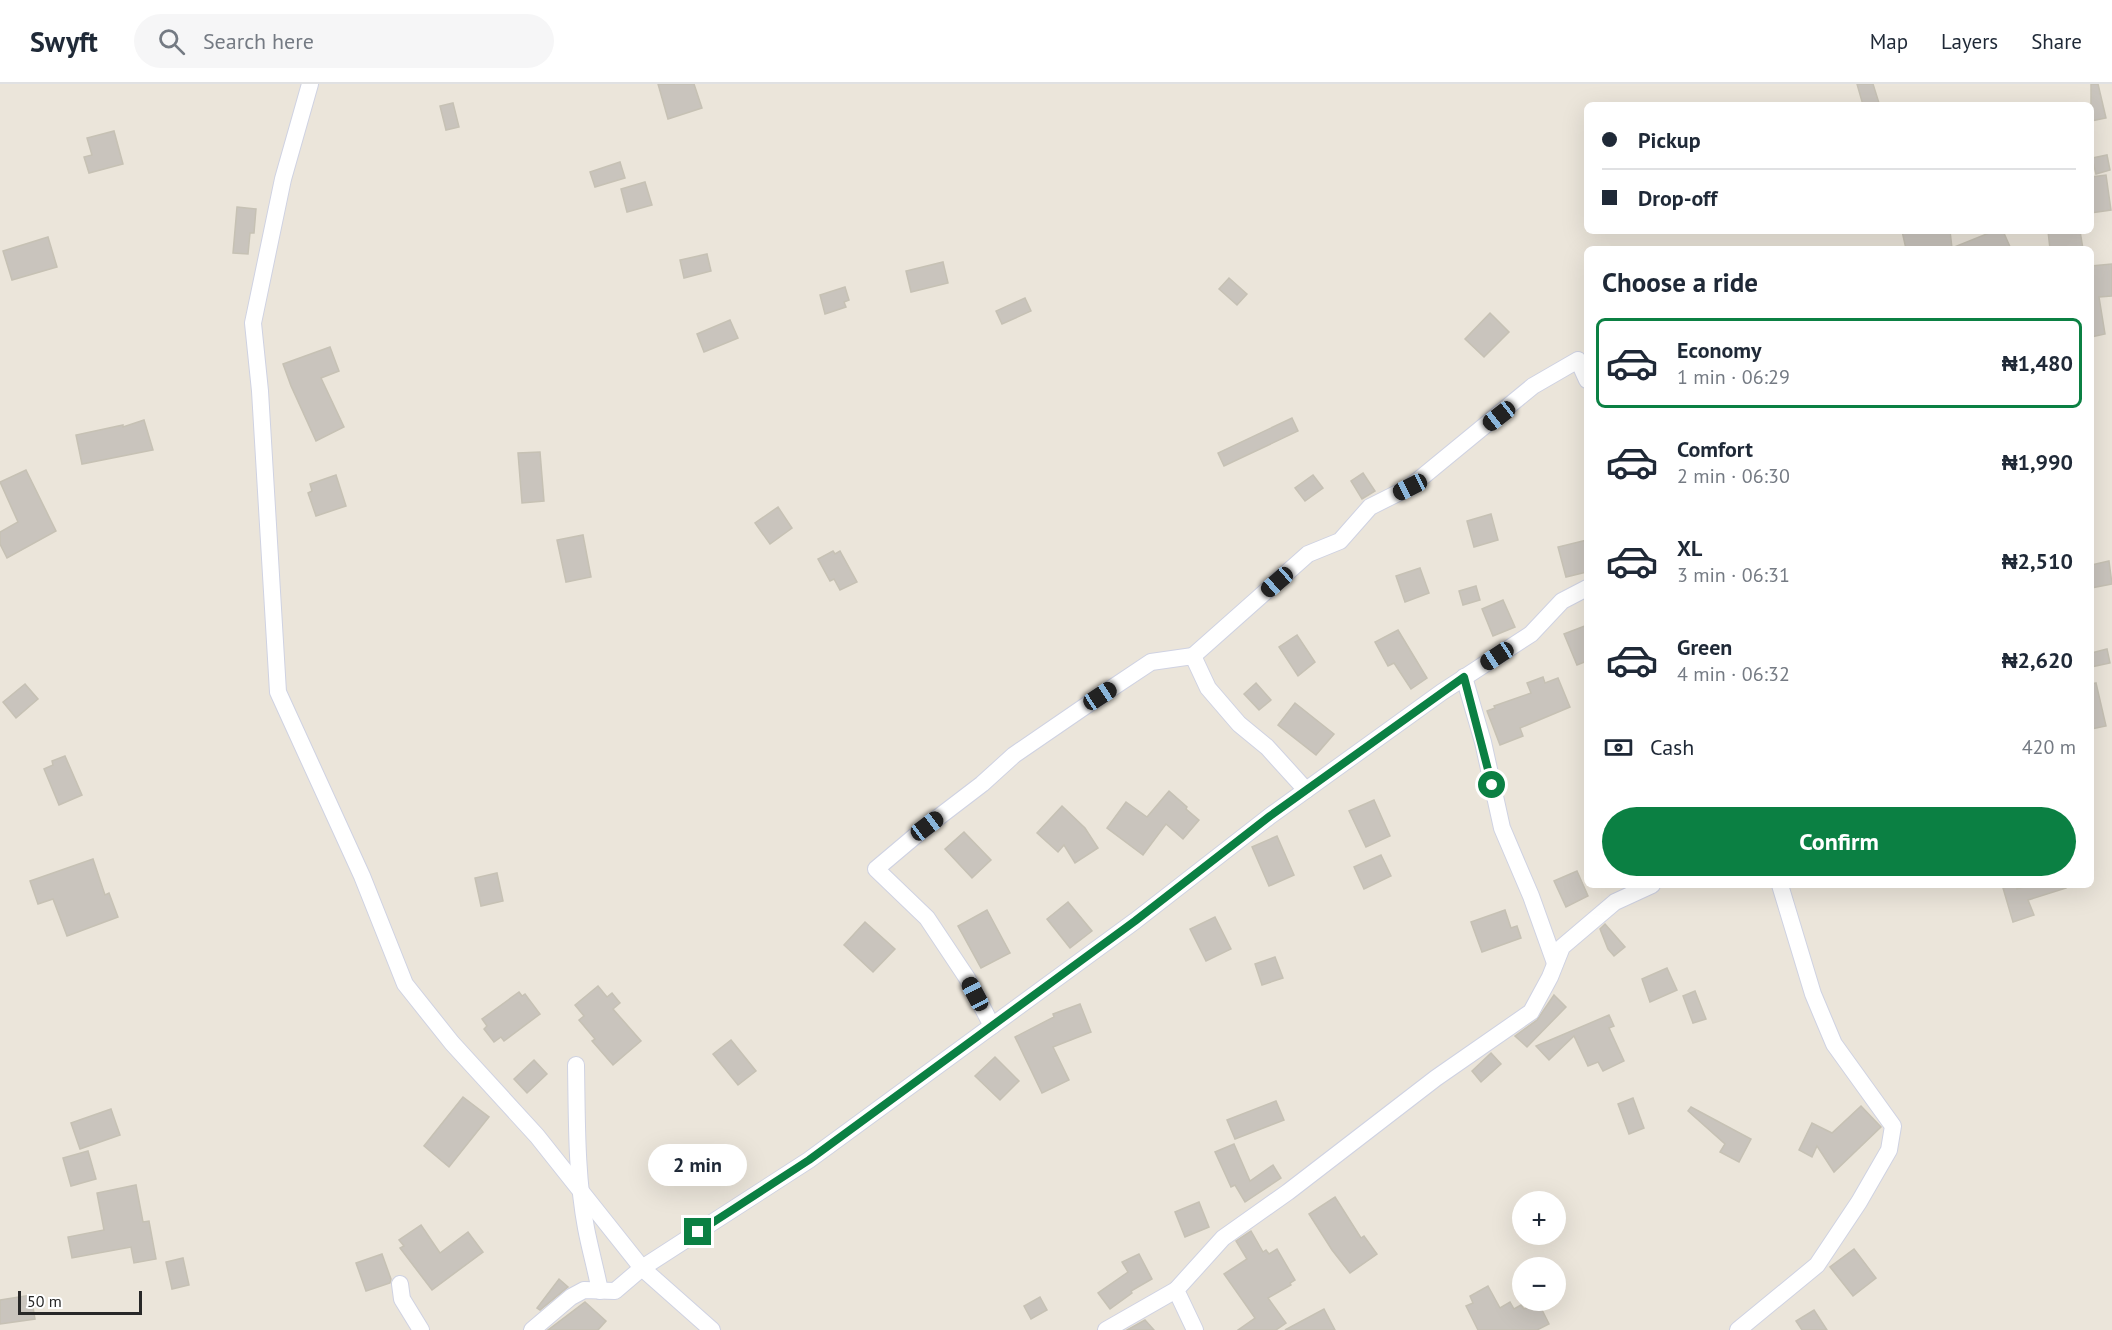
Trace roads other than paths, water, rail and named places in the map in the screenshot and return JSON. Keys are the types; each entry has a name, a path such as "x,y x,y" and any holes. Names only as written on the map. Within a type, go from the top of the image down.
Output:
{"street":[{"path":"310,84 283,179 253,323 260,392 278,692 362,876 405,984 452,1043 537,1136 642,1268 712,1330"},
{"path":"992,1026 967,978 927,918 876,869 982,784 1014,755 1100,696 1151,662 1193,656 1308,554 1340,541 1370,507 1410,487 1533,386 1578,360 1584,373"},
{"path":"532,1330 571,1297 584,1290 615,1291 642,1268 809,1160 1135,921 1306,790 1464,677 1531,634 1562,601 1584,590"},
{"path":"1193,656 1208,688 1239,724 1268,747 1306,790"},
{"path":"1464,677 1483,742 1502,828 1555,963"},
{"path":"1106,1330 1176,1290 1223,1238 1288,1192 1437,1078 1531,1012 1562,947 1615,902 1645,888"},
{"path":"1738,1330 1817,1265 1859,1202 1889,1150 1893,1126 1834,1044 1813,994 1781,888"},
{"path":"576,1065 577,1129 582,1192 586,1227 600,1291"},
{"path":"400,1284 402,1299 421,1330"},
{"path":"1176,1290 1196,1330"}]}
